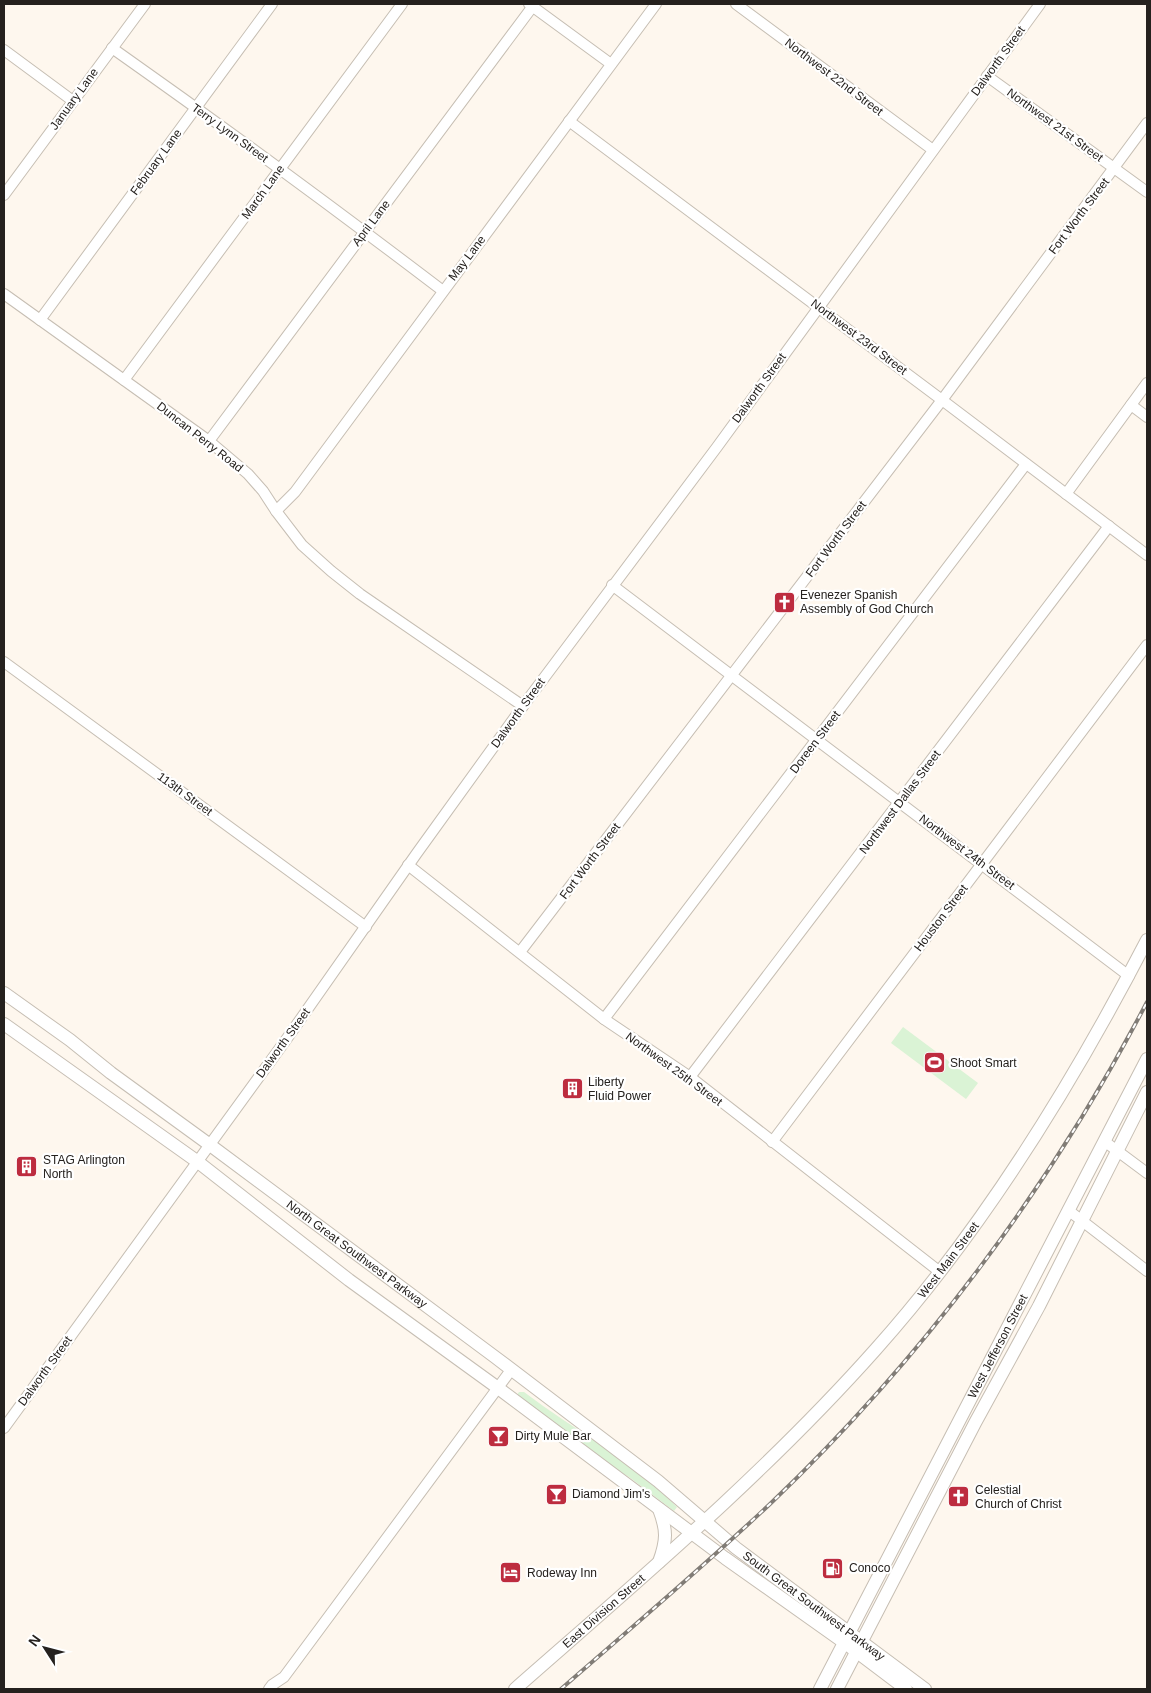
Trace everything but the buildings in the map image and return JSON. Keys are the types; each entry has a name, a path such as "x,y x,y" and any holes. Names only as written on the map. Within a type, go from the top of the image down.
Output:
{"main road":[{"name":"West Main Street","path":"692,1533 813,1418 878,1348 940,1272 972,1228 1063,1092 1103,1024 1147,940"},
{"name":"North Great Southwest Parkway","path":"4,993 70,1040 111,1073 464,1334 658,1481 704,1522"},
{"name":"North Great Southwest Parkway","path":"4,1024 198,1162 350,1280 692,1533"},
{"name":"West Jefferson Street","path":"820,1689 1147,1059"},
{"name":"West Jefferson Street","path":"837,1689 1067,1252 1147,1092"},
{"path":"1051,1242 1067,1252"},
{"path":"1011,1322 1026,1330"},
{"path":"450,1353 464,1334"},
{"path":"943,1451 957,1458"},
{"path":"659,1509 665,1524 666,1535 660,1562"},
{"name":"South Great Southwest Parkway","path":"704,1522 796,1594 906,1689"},
{"name":"South Great Southwest Parkway","path":"692,1533 848,1638"},
{"name":"East Division Street","path":"515,1689 692,1533"},
{"path":"893,1548 907,1556"},
{"name":"South Great Southwest Parkway","path":"859,1647 925,1689"}],"street":[{"name":"January Lane","path":"4,195 145,4"},
{"name":"February Lane","path":"40,320 272,4"},
{"name":"March Lane","path":"124,380 402,4"},
{"name":"May Lane","path":"276,511 295,492 656,4"},
{"name":"Northwest 22nd Street","path":"736,4 933,150"},
{"name":"Dalworth Street","path":"4,1428 198,1162 523,706 716,447 1040,4"},
{"path":"531,5 612,64"},
{"name":"April Lane","path":"209,440 531,5"},
{"name":"Terry Lynn Street","path":"112,48 365,231 443,291"},
{"path":"4,50 73,101"},
{"name":"Northwest 21st Street","path":"987,76 1147,192"},
{"name":"Northwest 23rd Street","path":"569,121 1147,555"},
{"name":"Fort Worth Street","path":"520,952 942,400 1147,123"},
{"name":"Duncan Perry Road","path":"4,294 209,440 248,474 263,491 302,545 331,571 368,599 523,706"},
{"path":"1066,494 1147,383"},
{"path":"1131,405 1147,417"},
{"name":"Doreen Street","path":"604,1019 1026,464"},
{"name":"Northwest Dallas Street","path":"690,1077 1109,526"},
{"name":"Northwest 24th Street","path":"612,585 1129,976"},
{"name":"Houston Street","path":"772,1142 1147,645"},
{"name":"113th Street","path":"4,662 366,927"},
{"name":"Northwest 25th Street","path":"408,865 604,1019 690,1077 940,1272"},
{"path":"1104,1141 1147,1173"},
{"path":"1068,1210 1147,1271"},
{"path":"273,1688 284,1677 511,1370"}],"green space":[{"name":"Shoot Smart","path":"903,1027 978,1083 966,1099 891,1043"},
{"path":"519,1392 524,1392 613,1453 677,1507 674,1511 629,1477 590,1453 517,1395"}],"railway":[{"path":"561,1689 770,1504 879,1391 931,1330 1025,1204 1069,1139 1147,1002"}],"place":[{"name":"Evenezer Spanish Assembly of God Church","path":"784,602"},
{"name":"Shoot Smart","path":"934,1063"},
{"name":"Liberty Fluid Power","path":"572,1089"},
{"name":"STAG Arlington North","path":"27,1167"},
{"name":"Dirty Mule Bar","path":"499,1436"},
{"name":"Diamond Jim's","path":"556,1494"},
{"name":"Celestial Church of Christ","path":"959,1497"},
{"name":"Conoco","path":"833,1568"},
{"name":"Rodeway Inn","path":"511,1573"}]}
